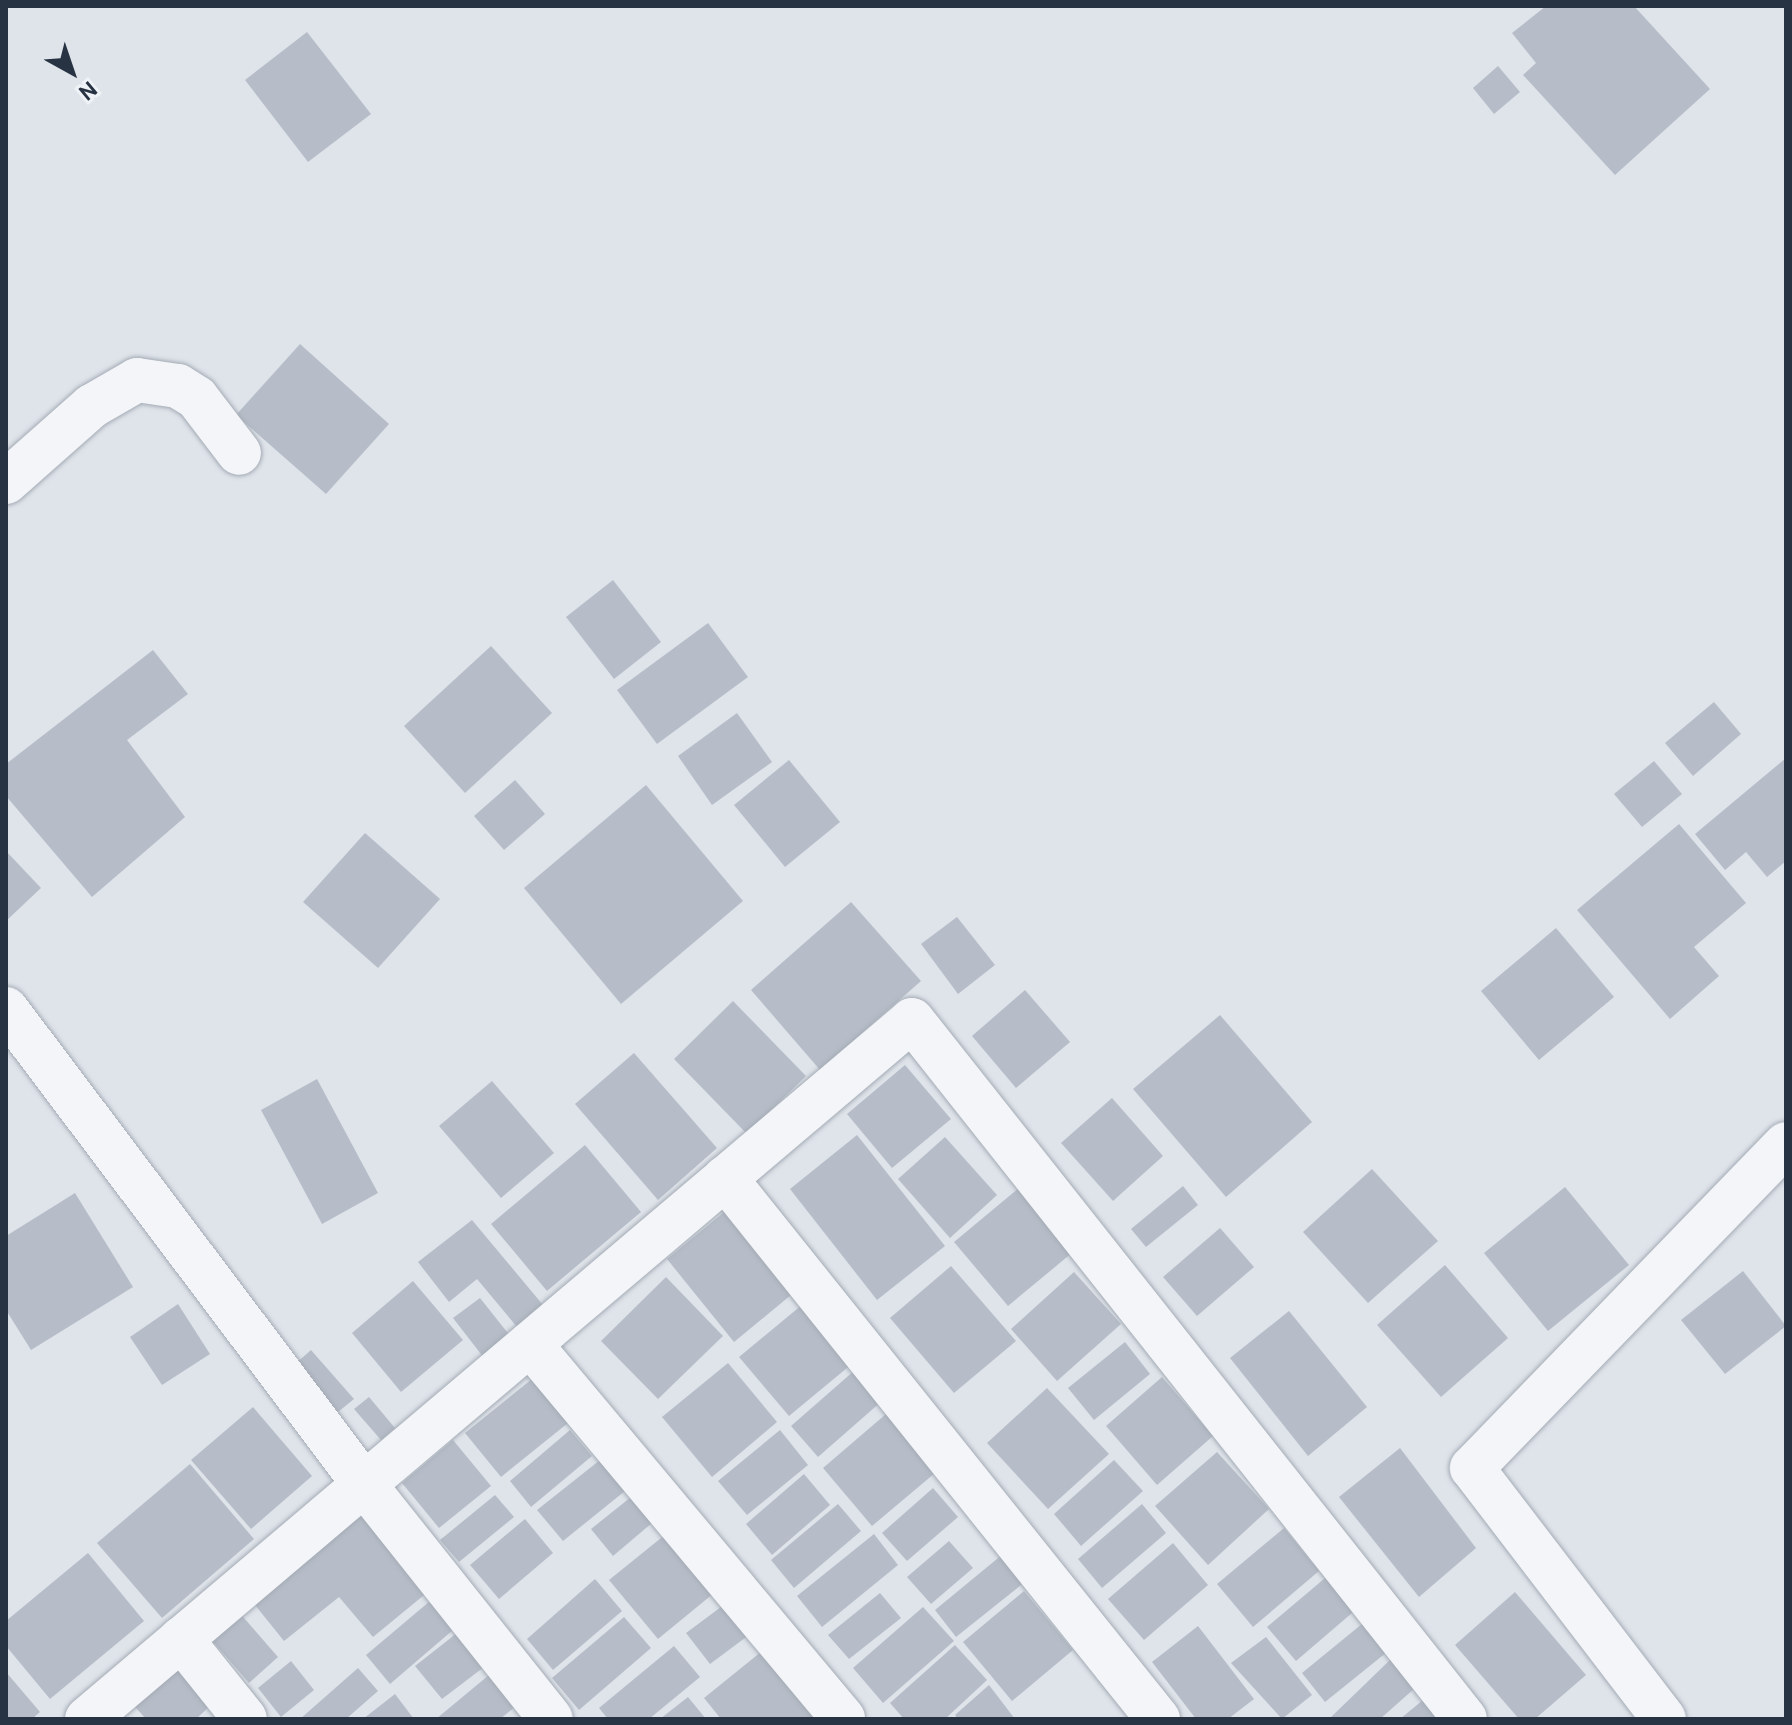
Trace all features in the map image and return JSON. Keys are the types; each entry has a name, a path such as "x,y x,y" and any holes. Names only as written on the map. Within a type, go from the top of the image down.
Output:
{"street":[{"path":"6,482 92,406 137,380 178,386 197,398 239,453"},
{"path":"6,1009 364,1484 551,1719"},
{"path":"87,1719 912,1020 1465,1719"},
{"path":"1664,1719 1472,1468 1786,1144"},
{"path":"725,1178 1158,1719"},
{"path":"530,1344 843,1719"},
{"path":"181,1639 245,1719"}],"building":[{"path":"1546,6 1634,6 1710,89 1615,175 1523,75 1536,63 1512,33"},
{"path":"307,32 371,114 308,162 245,80"},
{"path":"1498,66 1520,92 1494,114 1473,88"},
{"path":"300,344 389,424 326,494 236,415"},
{"path":"613,580 661,642 614,679 566,617"},
{"path":"708,623 748,677 657,744 617,690"},
{"path":"491,646 552,713 465,793 404,726"},
{"path":"153,650 188,694 127,740 185,817 92,897 6,796 6,764"},
{"path":"1714,702 1741,734 1693,776 1665,743"},
{"path":"737,713 772,762 712,805 678,756"},
{"path":"1786,758 1786,861 1767,877 1746,852 1725,870 1695,834"},
{"path":"789,760 840,822 785,867 734,805"},
{"path":"1654,761 1682,794 1642,827 1614,794"},
{"path":"515,780 545,814 504,850 474,816"},
{"path":"646,785 743,901 621,1004 524,888"},
{"path":"1679,824 1746,903 1694,947 1719,976 1670,1019 1577,910"},
{"path":"365,833 440,899 378,968 303,902"},
{"path":"6,851 41,888 6,921"},
{"path":"851,902 921,981 820,1070 751,990"},
{"path":"957,917 995,965 958,994 921,944"},
{"path":"1556,928 1614,997 1539,1060 1481,991"},
{"path":"1025,990 1070,1042 1016,1088 972,1036"},
{"path":"733,1001 806,1076 747,1134 674,1059"},
{"path":"1220,1015 1312,1122 1226,1197 1133,1089"},
{"path":"634,1053 717,1148 658,1200 575,1104"},
{"path":"905,1065 951,1119 892,1168 847,1114"},
{"path":"317,1079 378,1193 322,1224 261,1110"},
{"path":"492,1081 554,1153 501,1198 439,1126"},
{"path":"1112,1098 1163,1156 1113,1201 1061,1143"},
{"path":"857,1135 945,1246 877,1300 790,1189"},
{"path":"945,1137 997,1195 950,1238 898,1179"},
{"path":"585,1145 641,1212 547,1291 491,1224"},
{"path":"1372,1169 1438,1241 1368,1303 1303,1232"},
{"path":"1183,1186 1198,1205 1146,1247 1131,1229"},
{"path":"1565,1187 1629,1265 1548,1331 1484,1253"},
{"path":"1019,1188 1073,1252 1008,1306 954,1242"},
{"path":"75,1193 133,1287 31,1350 6,1310 6,1236"},
{"path":"729,1208 797,1290 734,1342 667,1259"},
{"path":"472,1220 543,1305 517,1327 477,1279 449,1302 418,1262"},
{"path":"1220,1228 1254,1267 1197,1316 1163,1277"},
{"path":"1445,1265 1508,1338 1441,1397 1377,1325"},
{"path":"951,1266 1016,1341 954,1393 890,1318"},
{"path":"1743,1271 1786,1326 1725,1374 1681,1320"},
{"path":"1074,1272 1121,1324 1057,1381 1011,1329"},
{"path":"666,1277 723,1336 658,1399 601,1341"},
{"path":"413,1281 463,1340 401,1392 352,1333"},
{"path":"480,1298 511,1337 484,1358 453,1318"},
{"path":"178,1304 210,1354 162,1385 130,1337"},
{"path":"803,1304 853,1363 789,1416 739,1357"},
{"path":"1289,1311 1367,1407 1308,1456 1230,1358"},
{"path":"1125,1342 1150,1374 1094,1420 1068,1388"},
{"path":"311,1350 354,1399 327,1421 285,1373"},
{"path":"728,1363 777,1422 712,1477 662,1417"},
{"path":"855,1370 882,1401 818,1457 791,1426"},
{"path":"537,1375 573,1419 501,1477 465,1433"},
{"path":"1162,1377 1213,1436 1157,1485 1106,1426"},
{"path":"1047,1388 1109,1454 1048,1509 987,1443"},
{"path":"369,1397 395,1428 381,1440 354,1409"},
{"path":"253,1407 312,1476 251,1529 191,1460"},
{"path":"886,1414 935,1473 872,1526 823,1468"},
{"path":"570,1430 592,1456 531,1507 510,1481"},
{"path":"780,1430 808,1465 747,1515 718,1481"},
{"path":"453,1440 491,1486 439,1528 402,1483"},
{"path":"1400,1448 1476,1548 1419,1597 1339,1497"},
{"path":"1217,1452 1269,1509 1208,1565 1155,1506"},
{"path":"600,1460 625,1491 563,1541 537,1510"},
{"path":"1114,1460 1143,1491 1081,1546 1054,1514"},
{"path":"190,1464 254,1539 162,1618 97,1543"},
{"path":"804,1474 830,1505 772,1555 746,1524"},
{"path":"933,1488 958,1517 907,1561 882,1533"},
{"path":"495,1495 514,1517 459,1562 440,1540"},
{"path":"631,1497 652,1523 613,1556 591,1529"},
{"path":"838,1504 861,1531 794,1588 771,1560"},
{"path":"1142,1504 1166,1533 1102,1588 1078,1559"},
{"path":"362,1511 429,1591 373,1637 339,1597 284,1641 251,1600"},
{"path":"525,1519 553,1553 499,1599 470,1565"},
{"path":"1284,1528 1319,1571 1253,1627 1217,1584"},
{"path":"666,1534 714,1593 658,1639 609,1580"},
{"path":"874,1534 898,1565 822,1627 797,1596"},
{"path":"949,1541 973,1568 931,1604 907,1577"},
{"path":"1173,1543 1208,1585 1144,1640 1108,1599"},
{"path":"88,1553 144,1621 50,1699 6,1646 6,1621"},
{"path":"1003,1554 1026,1581 956,1637 935,1610"},
{"path":"1331,1573 1359,1607 1296,1661 1267,1627"},
{"path":"595,1579 622,1611 553,1670 527,1639"},
{"path":"1024,1591 1073,1650 1012,1701 963,1642"},
{"path":"1515,1592 1586,1675 1535,1719 1519,1719 1455,1645"},
{"path":"880,1593 901,1618 849,1659 828,1635"},
{"path":"436,1596 460,1624 390,1684 366,1655"},
{"path":"729,1601 753,1632 710,1664 686,1633"},
{"path":"923,1607 954,1641 883,1703 853,1668"},
{"path":"238,1611 278,1657 249,1683 209,1637"},
{"path":"624,1617 651,1648 579,1710 552,1678"},
{"path":"1368,1619 1392,1648 1325,1702 1302,1673"},
{"path":"1198,1626 1254,1699 1228,1719 1196,1719 1152,1662"},
{"path":"457,1633 484,1667 442,1699 415,1666"},
{"path":"1266,1637 1312,1695 1282,1719 1231,1663"},
{"path":"955,1645 987,1680 945,1719 904,1719 890,1703"},
{"path":"674,1646 700,1677 649,1719 608,1719 599,1708"},
{"path":"766,1648 825,1719 721,1719 704,1698"},
{"path":"1391,1659 1415,1688 1380,1719 1329,1719"},
{"path":"291,1661 314,1690 281,1717 258,1688"},
{"path":"171,1662 210,1706 196,1719 146,1719 128,1699"},
{"path":"358,1668 378,1691 346,1719 300,1719"},
{"path":"495,1670 521,1702 500,1719 436,1719"},
{"path":"6,1672 40,1712 32,1719 6,1719"},
{"path":"989,1685 1015,1719 958,1719 955,1715"},
{"path":"395,1694 414,1719 363,1719"},
{"path":"688,1697 706,1719 660,1719"},
{"path":"1423,1700 1439,1719 1400,1719"}]}
